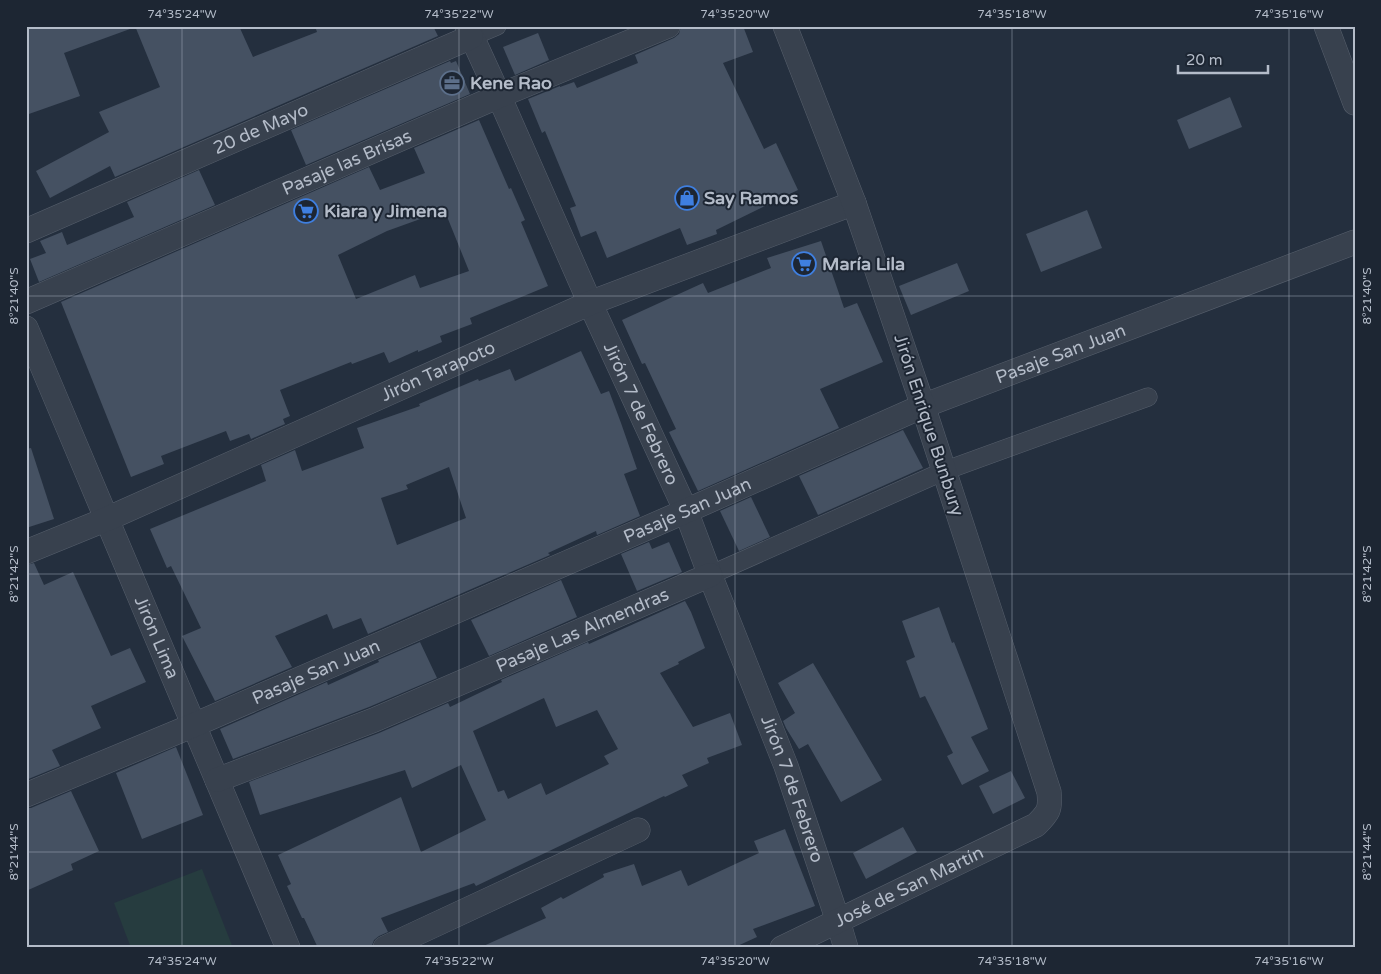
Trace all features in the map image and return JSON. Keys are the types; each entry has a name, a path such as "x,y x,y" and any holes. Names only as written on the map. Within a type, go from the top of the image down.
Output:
{"street":[{"name":"20 de Mayo","path":"26,231 469,32 496,26"},
{"name":"Pasaje las Brisas","path":"26,302 499,96 668,26"},
{"name":"Jirón Enrique Bunbury","path":"785,26 854,203 923,406 1049,792 1050,804 1047,814 1036,826"},
{"path":"1326,26 1355,103"},
{"name":"Jirón 7 de Febrero","path":"469,32 590,303 686,511 786,766 846,948"},
{"name":"Jirón Tarapoto","path":"26,552 107,519 590,303 854,203"},
{"name":"Pasaje San Juan","path":"26,795 194,725 923,406 1355,242"},
{"name":"Jirón Lima","path":"26,328 288,948"},
{"name":"Pasaje Las Almendras","path":"217,780 374,720 710,575 944,471 1148,397"},
{"name":"José de San Martín","path":"782,948 1036,826"},
{"path":"385,948 638,830"}],"green space":[{"path":"202,869 233,948 131,948 114,903"}],"building":[{"path":"26,26 130,26 130,29 64,53 80,96 26,115"},
{"path":"135,26 239,26 253,57 317,32 315,26 433,26 438,36 115,177 110,166 50,198 36,171 109,132 99,112 160,87"},
{"path":"681,26 743,26 753,52 723,63 764,149 776,143 798,190 716,230 717,234 687,245 680,228 607,258 596,231 581,237 570,208 576,206 545,131 542,133 528,99 574,82 577,88 638,63 635,55 674,38 679,34"},
{"path":"538,33 549,60 515,75 503,47"},
{"path":"450,61 451,63 456,61 470,94 306,165 291,130"},
{"path":"1230,97 1242,127 1189,149 1177,120"},
{"path":"479,120 509,189 511,188 525,220 521,222 548,286 470,318 472,324 440,336 442,342 418,352 418,350 389,363 384,352 352,364 351,362 280,390 290,416 283,419 285,424 251,439 249,434 230,441 226,431 161,456 164,464 131,477 61,302 369,167 380,190 425,173 414,148","holes":["437,213 439,217 446,214 469,271 420,288 415,275 356,299 338,255 387,231"]},
{"path":"199,170 215,205 39,282 30,259 46,253 40,241 62,232 67,245 134,217 127,202"},
{"path":"1087,210 1102,248 1041,272 1026,234"},
{"path":"821,241 844,308 857,303 883,362 820,389 839,428 698,491 669,432 676,429 645,363 642,364 622,320 703,283 708,293 771,268 767,258"},
{"path":"957,263 969,291 911,315 899,286"},
{"path":"581,351 601,394 609,391 621,423 637,469 624,474 640,516 597,535 596,531 548,553 550,555 368,634 361,618 333,629 327,614 275,636 292,667 215,701 182,636 201,628 171,566 167,568 150,529 266,481 261,465 295,450 302,471 364,448 357,428 420,406 419,404 478,379 479,381 510,369 515,381","holes":["449,467 466,518 397,545 381,498 408,489 406,485"]},
{"path":"903,430 923,468 818,515 799,476"},
{"path":"31,448 54,519 26,528 26,449"},
{"path":"751,497 770,537 739,551 720,511"},
{"path":"649,542 652,549 669,542 682,572 637,591 621,554"},
{"path":"34,563 44,585 73,572 111,656 130,648 146,682 91,706 101,728 52,750 60,766 26,780 26,565"},
{"path":"561,580 577,617 489,656 471,620"},
{"path":"685,601 705,648 660,673 693,727 730,713 742,745 707,758 709,763 682,775 688,786 476,886 474,883 381,918 388,932 374,940 371,948 318,948 287,886 291,884 278,855 401,797 421,852 486,820 461,765 412,788 405,770 260,815 249,782 379,733 448,703 450,707 502,682 501,680 588,642 589,644","holes":["544,698 556,727 597,710 618,749 604,756 609,764 546,795 541,783 508,799 504,790 498,792 473,731"]},
{"path":"939,607 988,729 971,737 989,771 962,785 947,756 953,753 925,696 920,698 906,661 915,657 902,621"},
{"path":"420,642 437,678 369,707 233,759 220,729 327,682 328,685"},
{"path":"813,663 882,780 841,802 808,744 799,749 783,721 795,713 778,683"},
{"path":"176,747 203,815 142,839 116,773"},
{"path":"1011,771 1025,798 993,814 979,786"},
{"path":"71,791 99,851 71,864 73,870 26,891 26,808 31,808"},
{"path":"903,827 917,852 866,879 853,853"},
{"path":"785,829 815,906 753,929 757,937 733,948 479,948 546,918 541,908 561,897 563,899 604,877 603,874 634,864 642,886 681,870 688,886 759,853 754,841"}],"place":[{"name":"Kene Rao","path":"452,83"},
{"name":"Say Ramos","path":"687,198"},
{"name":"Kiara y Jimena","path":"306,211"},
{"name":"María Lila","path":"804,264"}]}
